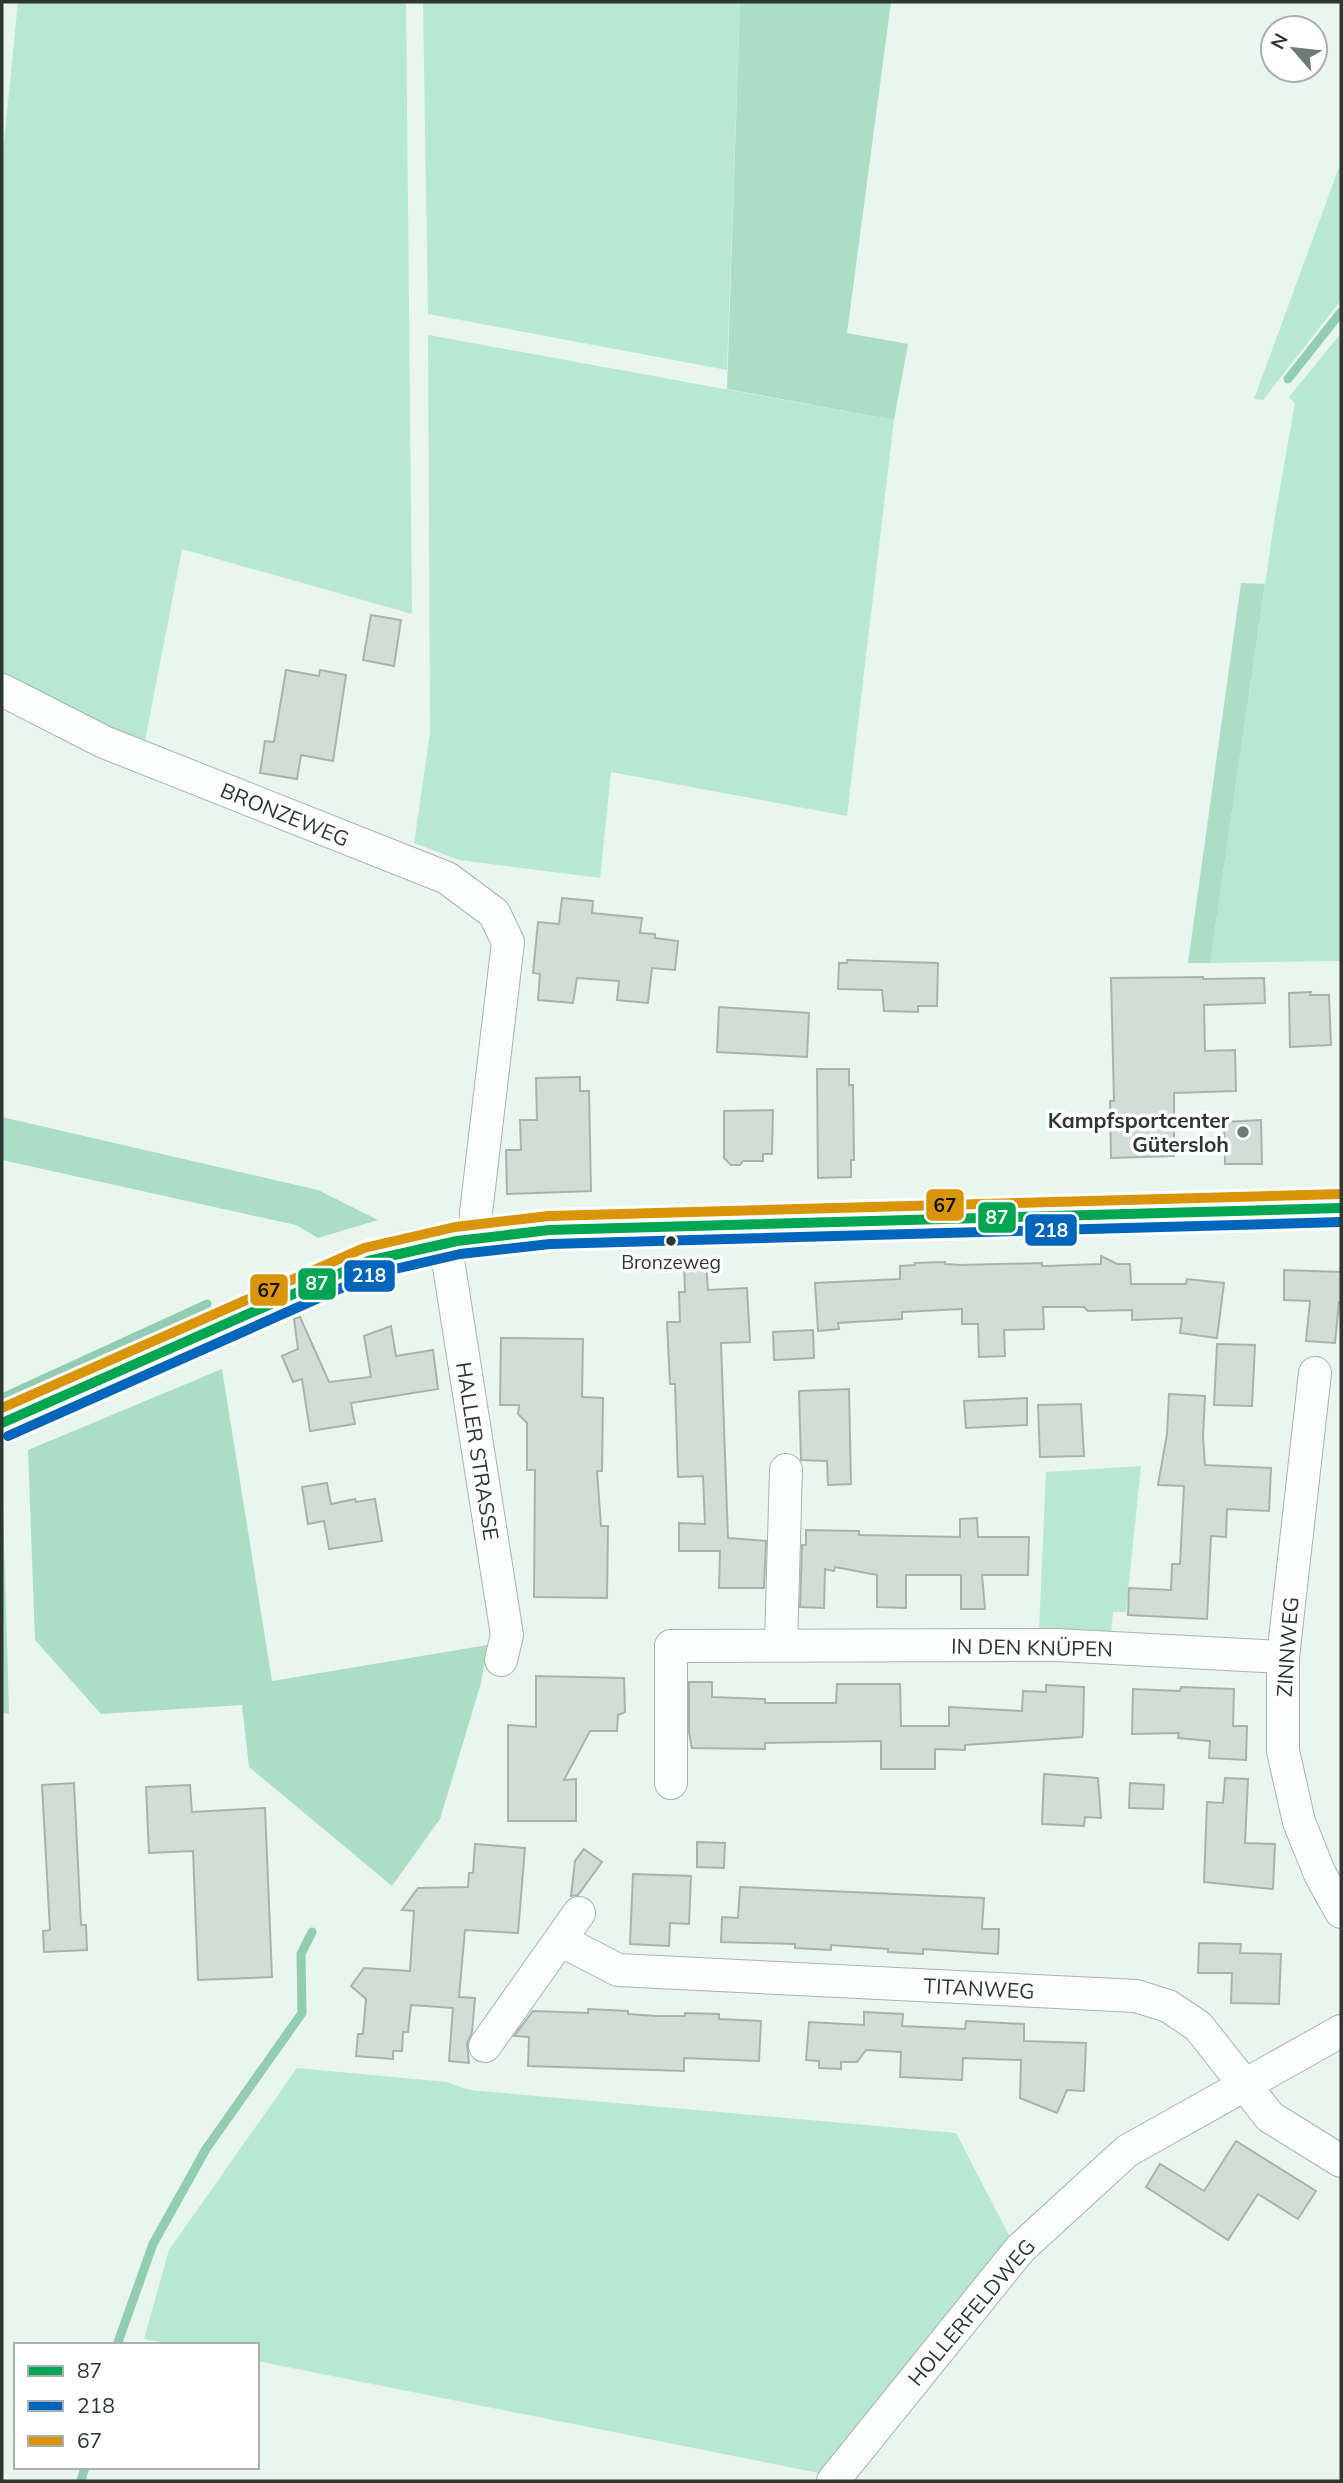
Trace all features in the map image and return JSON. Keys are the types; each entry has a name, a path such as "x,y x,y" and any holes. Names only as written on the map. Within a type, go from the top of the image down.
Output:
{"street":[{"name":"BRONZEWEG","path":"2,690 104,742 447,878 494,913 508,942 476,1213 461,1239"},
{"path":"2,1423 368,1261 461,1239 549,1230 1341,1208"},
{"name":"HALLER STRASSE","path":"461,1239 507,1635 501,1660"},
{"name":"ZINNWEG","path":"1315,1373 1283,1657 1283,1751 1299,1822 1320,1874 1341,1912"},
{"path":"781,1644 786,1470"},
{"name":"IN DEN KNÜPEN","path":"671,1783 671,1646 1057,1645 1283,1657"},
{"path":"485,2046 579,1913"},
{"name":"TITANWEG","path":"559,1940 618,1970 1136,1996 1168,2006 1198,2026 1270,2116 1341,2161"},
{"name":"HOLLERFELDWEG","path":"833,2481 1020,2249 1127,2151 1341,2031"}],"green space":[{"path":"18,2 406,2 412,614 182,549 145,741 107,730 2,674 2,161"},
{"path":"423,2 740,2 727,370 428,314"},
{"path":"740,2 891,2 847,333 908,344 894,420 727,389"},
{"path":"1341,162 1341,300 1263,400 1254,399"},
{"path":"1341,333 1341,961 1210,963 1275,516 1295,403 1289,397"},
{"path":"428,335 894,420 847,816 611,772 600,878 459,860 414,843 430,733"},
{"path":"1241,583 1265,584 1210,963 1188,963"},
{"path":"2,1117 318,1190 378,1220 318,1238 296,1225 2,1160"},
{"path":"222,1369 272,1681 487,1645 481,1683 440,1819 392,1886 249,1767 242,1705 101,1714 35,1640 28,1450"},
{"path":"1141,1466 1126,1612 1113,1612 1111,1635 1039,1631 1046,1472"},
{"path":"2,1471 9,1714 2,1713"},
{"path":"297,2068 447,2082 469,2090 956,2133 1012,2241 824,2474 259,2361 259,2343 165,2343 144,2339 169,2250"}],"building":[{"path":"371,615 401,620 394,666 363,660"},
{"path":"286,670 319,676 320,670 346,675 333,761 301,755 297,779 260,773 265,741 274,742"},
{"path":"562,898 593,901 592,913 642,918 640,933 655,934 655,938 678,941 675,970 652,968 648,1003 617,1000 619,981 577,978 573,1003 538,1000 540,974 533,973 538,922 559,924"},
{"path":"847,960 938,963 937,1006 918,1006 918,1012 884,1011 882,990 838,989 839,963 847,963"},
{"path":"1111,978 1264,978 1265,1003 1204,1005 1205,1051 1235,1050 1236,1091 1174,1093 1174,1156 1111,1158 1110,1101 1114,1101"},
{"path":"1311,992 1310,995 1329,995 1331,1045 1290,1047 1289,993"},
{"path":"719,1007 809,1013 807,1057 717,1052"},
{"path":"817,1069 849,1069 849,1085 853,1085 854,1160 851,1160 851,1177 818,1178"},
{"path":"580,1077 580,1091 589,1091 591,1191 507,1194 506,1150 521,1150 520,1120 537,1120 536,1078"},
{"path":"773,1110 772,1154 763,1154 763,1161 743,1161 740,1165 731,1165 724,1158 724,1111"},
{"name":"Kampfsportcenter Gütersloh","path":"1261,1120 1262,1164 1225,1164 1224,1122"},
{"path":"1101,1256 1117,1264 1130,1264 1131,1284 1186,1284 1187,1279 1224,1283 1217,1338 1180,1333 1182,1318 1132,1320 1132,1310 1088,1311 1084,1307 1043,1307 1044,1329 1004,1330 1005,1356 979,1357 978,1324 962,1324 962,1309 902,1312 902,1319 838,1323 839,1329 818,1331 815,1283 900,1279 900,1266 915,1263 1042,1263 1042,1266 1101,1264"},
{"path":"706,1261 708,1290 747,1288 750,1342 721,1343 728,1538 766,1541 764,1588 719,1588 720,1551 679,1551 679,1523 705,1524 703,1476 678,1477 675,1384 670,1384 667,1322 680,1322 679,1292 685,1292 684,1263"},
{"path":"1284,1270 1341,1272 1341,1302 1335,1343 1306,1341 1310,1301 1284,1300"},
{"path":"300,1317 329,1382 371,1377 364,1336 391,1326 396,1356 433,1350 438,1389 351,1403 355,1424 310,1431 302,1379 293,1382 282,1356 298,1349 294,1319"},
{"path":"813,1330 814,1358 774,1360 773,1332"},
{"path":"501,1338 583,1339 582,1397 603,1398 602,1471 597,1471 601,1526 608,1526 607,1598 534,1597 535,1470 527,1470 527,1423 518,1414 519,1405 500,1405"},
{"path":"1217,1344 1255,1345 1252,1406 1214,1405"},
{"path":"849,1389 851,1484 828,1485 827,1461 801,1460 799,1391"},
{"path":"1169,1394 1205,1396 1205,1465 1271,1468 1269,1511 1227,1509 1226,1537 1211,1536 1207,1619 1128,1615 1129,1588 1171,1590 1172,1564 1180,1564 1184,1486 1158,1485 1167,1434"},
{"path":"1027,1398 1027,1425 966,1428 964,1401"},
{"path":"1081,1404 1084,1456 1040,1457 1038,1405"},
{"path":"327,1483 331,1504 355,1499 356,1502 375,1499 382,1541 329,1549 324,1521 308,1524 302,1487"},
{"path":"977,1518 978,1537 1029,1537 1028,1575 982,1575 985,1609 961,1609 961,1575 906,1575 906,1608 877,1607 877,1575 835,1567 834,1571 825,1569 824,1608 800,1607 802,1545 806,1545 806,1530 859,1531 859,1535 960,1537 960,1519"},
{"path":"536,1676 624,1678 625,1712 618,1715 617,1731 590,1731 564,1780 576,1779 576,1821 508,1821 508,1725 536,1727"},
{"path":"689,1682 712,1682 712,1697 765,1699 765,1703 836,1703 837,1684 900,1684 901,1726 949,1726 949,1707 1022,1711 1023,1691 1046,1692 1046,1685 1084,1687 1083,1733 1082,1737 965,1745 965,1750 935,1749 935,1769 881,1769 881,1741 765,1743 765,1749 692,1748 689,1733"},
{"path":"1181,1687 1234,1689 1233,1726 1247,1726 1246,1760 1209,1758 1210,1741 1178,1738 1179,1733 1132,1734 1133,1689 1180,1691"},
{"path":"1044,1774 1098,1778 1101,1818 1085,1817 1084,1826 1042,1824"},
{"path":"1225,1778 1248,1779 1245,1843 1275,1844 1273,1889 1204,1882 1207,1802 1223,1803"},
{"path":"74,1783 81,1925 86,1925 87,1950 44,1952 43,1931 50,1930 42,1785"},
{"path":"1130,1783 1164,1785 1163,1809 1129,1808"},
{"path":"190,1785 192,1812 265,1808 272,1977 198,1980 193,1851 149,1853 146,1787"},
{"path":"697,1842 725,1843 724,1868 697,1867"},
{"path":"475,1844 525,1848 518,1933 465,1930 459,1997 475,1998 472,2032 467,2044 469,2063 449,2061 453,2008 411,2005 408,2032 403,2032 402,2051 393,2051 393,2059 356,2056 358,2034 363,2034 366,1999 351,1986 364,1968 410,1971 414,1911 402,1910 418,1888 468,1887 469,1873 473,1873"},
{"path":"584,1849 602,1862 578,1895 571,1896 575,1861"},
{"path":"633,1874 691,1876 689,1924 670,1923 669,1946 630,1944"},
{"path":"740,1887 984,1898 982,1929 999,1929 998,1954 923,1949 923,1954 831,1945 831,1950 795,1948 795,1944 721,1942 722,1917 738,1918"},
{"path":"1199,1943 1241,1944 1240,1953 1281,1954 1279,2004 1231,2003 1232,1973 1198,1973"},
{"path":"588,2009 628,2011 628,2014 656,2016 719,2014 719,2019 761,2021 759,2061 684,2058 684,2071 528,2066 529,2037 514,2036 533,2011 588,2013"},
{"path":"864,2012 903,2014 902,2026 965,2029 966,2021 1024,2024 1024,2041 1086,2043 1084,2091 1067,2090 1057,2113 1020,2098 1021,2060 963,2058 962,2080 900,2077 901,2052 866,2050 857,2062 841,2062 841,2069 819,2068 819,2061 806,2060 809,2022 864,2025"},
{"path":"1236,2141 1316,2191 1298,2219 1258,2194 1228,2240 1146,2187 1160,2164 1204,2191"}],"waterway":[{"path":"1288,379 1341,312"},
{"path":"2,1398 207,1304"},
{"path":"118,2343 153,2244 206,2149 302,2013 301,1954 312,1932"},
{"path":"81,2481 84,2469"}],"transit line":[{"name":"67","path":"2,1408 364,1248 455,1227 549,1216 1341,1194"},
{"name":"87","path":"2,1423 368,1261 457,1241 549,1230 1341,1208"},
{"name":"218","path":"8,1436 373,1274 460,1254 550,1244 1341,1222"}],"place":[{"name":"Kampfsportcenter Gütersloh","path":"1243,1132"},
{"name":"Bronzeweg","path":"671,1241"}]}
